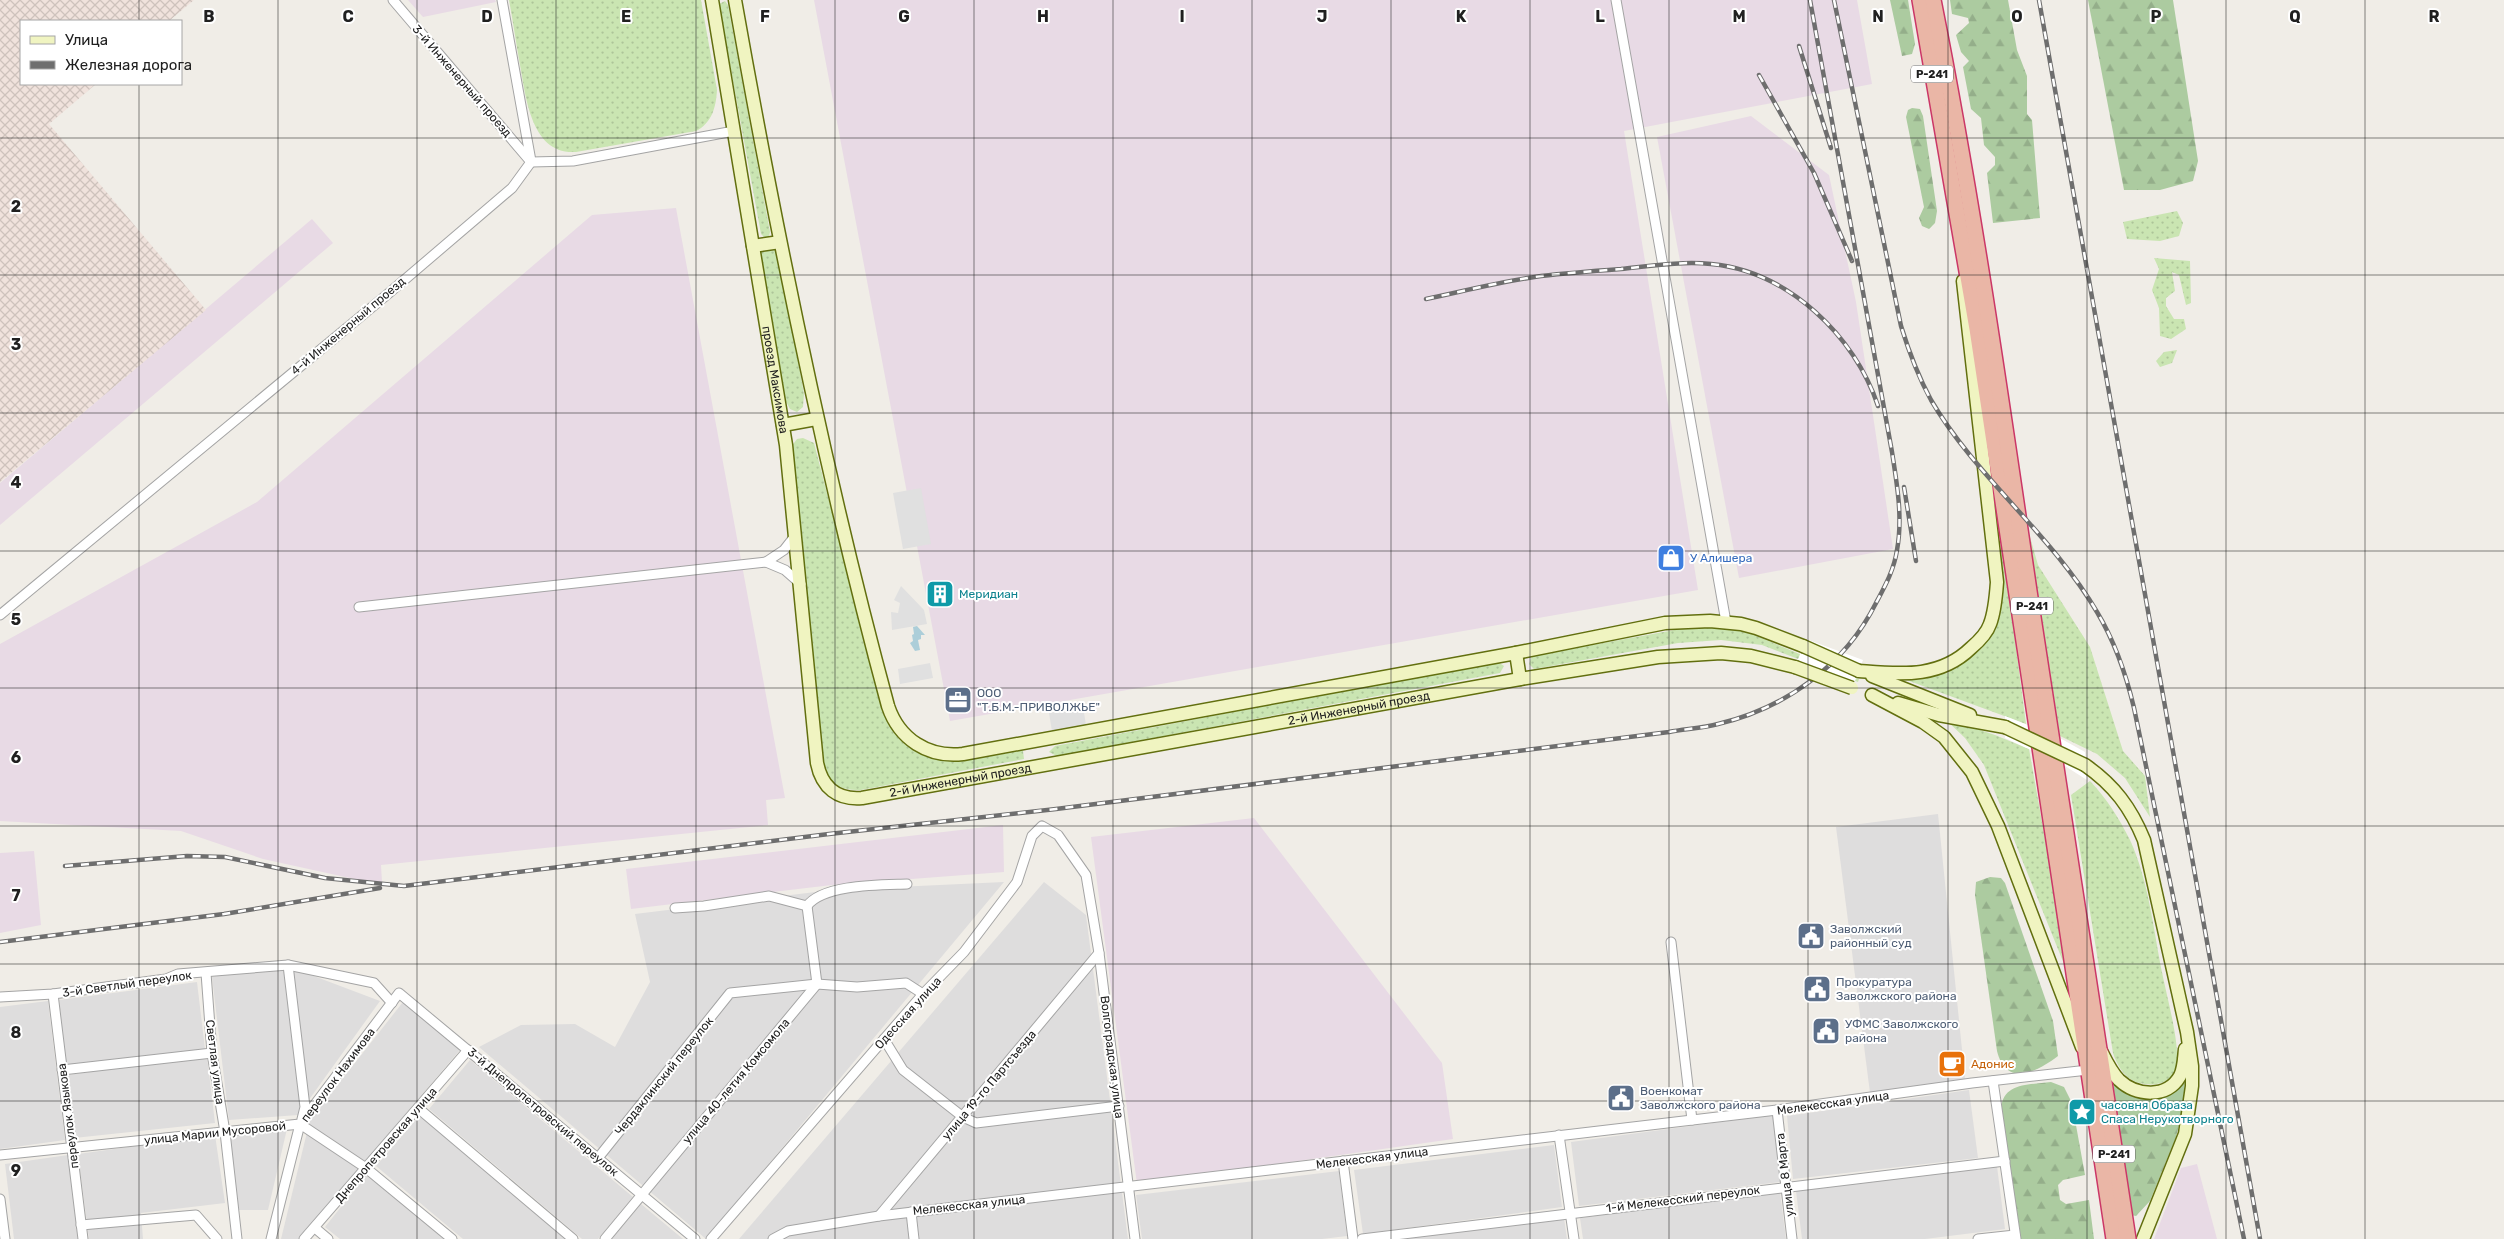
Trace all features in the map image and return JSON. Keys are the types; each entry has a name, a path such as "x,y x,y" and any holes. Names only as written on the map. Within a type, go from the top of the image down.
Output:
{"highway":[{"name":"Р-241","path":"1920,0 1971,300 2092,1066 2114,1239"},
{"name":"Р-241","path":"1933,0 1961,144 1986,297 2095,1040 2092,1066 2128,1239"},
{"path":"1965,265 1974,269 1980,260"},
{"path":"1971,300 1978,292 1986,297"}],"main road":[{"name":"проезд Максимова","path":"712,0 783,425 796,534 817,764"},
{"path":"735,0 780,242 816,419 783,425"},
{"path":"1858,671 1914,674 1935,671 1949,665 1965,654 1978,642 1990,625 1997,582 1965,315 1959,236"},
{"path":"753,246 780,242"},
{"name":"2-й Инженерный проезд","path":"816,419 888,706 900,730 916,744 935,753 963,754 1038,742 1173,715 1516,653 1665,623 1726,622 1756,628 1803,646 1858,671 1999,725"},
{"path":"1516,653 1520,679"},
{"name":"2-й Инженерный проезд","path":"817,764 822,779 832,791 841,797 862,798 1041,764 1520,679 1658,657 1706,653 1752,656 1795,667 1872,695"},
{"path":"1872,695 1923,722 1944,737 1972,772 1998,826 2092,1066"},
{"path":"1872,695 1939,715 1999,725 2085,765 2105,779 2115,789 2136,821 2144,840 2187,1032 2192,1066 2185,1134 2143,1239"},
{"path":"1038,742 1041,764"},
{"path":"2095,1040 2110,1069 2120,1081 2138,1092 2150,1093 2165,1089 2180,1076 2187,1032"}],"street":[{"name":"3-й Инженерный проезд","path":"393,0 531,162"},
{"path":"502,0 531,162 573,161 734,132"},
{"path":"1616,0 1726,622"},
{"name":"4-й Инженерный проезд","path":"0,615 389,293 512,188 531,162"},
{"path":"359,607 766,562 784,550 796,534"},
{"path":"766,562 785,570 801,584"},
{"name":"Одесская улица","path":"711,1239 923,994 964,952 1017,882 1032,836 1042,826 1058,835 1086,875"},
{"name":"Волгоградская улица","path":"1086,875 1099,953 1135,1239"},
{"path":"807,906 820,894 870,885 907,884"},
{"path":"675,908 704,906 768,896 807,906"},
{"path":"807,906 817,984 857,987 906,983 923,994"},
{"path":"1671,942 1692,1120"},
{"name":"улица 19-го Партсъезда","path":"879,1216 1099,953"},
{"path":"288,965 305,1108 300,1124"},
{"name":"3-й Светлый переулок","path":"0,998 53,994 166,979 178,974 288,965 374,983 392,1003"},
{"name":"Светлая улица","path":"206,973 212,1052 225,1132 237,1239"},
{"name":"Чердаклинский переулок","path":"598,1158 730,993 817,984"},
{"name":"улица 40-летия Комсомола","path":"605,1239 817,984"},
{"name":"3-й Днепропетровский переулок","path":"392,1003 399,993 695,1239"},
{"name":"переулок Языкова","path":"53,994 83,1239"},
{"name":"переулок Нахимова","path":"271,1239 300,1124 392,1003"},
{"path":"884,1039 903,1070 962,1118 976,1123 1119,1106"},
{"name":"Днепропетровская улица","path":"304,1239 468,1050"},
{"path":"62,1070 212,1052"},
{"name":"Мелекесская улица","path":"773,1239 788,1231 879,1216 1777,1110 2092,1066"},
{"path":"1978,1239 2016,1237 1993,1081"},
{"path":"418,1108 573,1239"},
{"name":"улица 8 Марта","path":"1777,1110 1792,1239"},
{"name":"улица Марии Мусоровой","path":"0,1155 300,1124 366,1168 452,1239"},
{"path":"1559,1135 1574,1239"},
{"path":"1343,1161 1353,1239"},
{"name":"1-й Мелекесский переулок","path":"1362,1239 1570,1212 2005,1161"},
{"path":"0,1199 5,1239"},
{"path":"911,1212 914,1239"},
{"path":"81,1225 196,1215 217,1239"},
{"path":"314,1228 328,1239"}],"shaded area":[{"path":"0,0 194,0 170,20 20,20 20,85 95,85 49,124 206,310 0,482"},
{"path":"408,0 495,0 496,2 423,17"},
{"path":"814,0 1857,0 1872,84 1624,131 1698,590 950,721"},
{"path":"1751,116 1829,175 1856,302 1893,549 1739,578 1657,137"},
{"path":"676,208 785,798 766,800 768,825 381,865 382,882 368,882 263,859 181,831 0,821 0,644 257,502 592,215"},
{"path":"312,219 333,243 0,525 0,483"},
{"path":"921,488 931,544 903,549 893,493"},
{"path":"901,586 924,610 927,624 892,630 891,612 898,613 900,603 894,600"},
{"path":"930,663 933,678 900,684 898,669"},
{"path":"1083,707 1086,725 1052,731 1049,713"},
{"path":"1938,814 1965,1079 1870,1093 1836,827"},
{"path":"1254,818 1442,1063 1453,1139 1137,1184 1091,837"},
{"path":"1003,825 1004,872 832,885 631,909 626,869"},
{"path":"34,851 41,925 0,933 0,853"},
{"path":"1004,882 706,1239 479,1047 521,1025 575,1024 615,1047 650,982 635,914 832,890"},
{"path":"1044,882 1086,915 1128,1239 739,1239"},
{"path":"282,964 380,1001 298,1115 229,1120 212,977"},
{"path":"197,982 205,1049 66,1065 59,1000"},
{"path":"48,1001 65,1140 0,1149 0,1007"},
{"path":"403,1002 460,1050 299,1239 281,1239 310,1120"},
{"path":"207,1056 215,1123 74,1138 67,1075"},
{"path":"470,1060 633,1197 598,1239 582,1239 429,1109"},
{"path":"1969,1090 1978,1158 1793,1179 1787,1116"},
{"path":"420,1115 568,1239 463,1239 376,1166"},
{"path":"1773,1115 1780,1182 1579,1206 1571,1142"},
{"path":"287,1129 268,1210 236,1210 229,1135"},
{"path":"215,1135 225,1203 141,1213 143,1239 89,1239 78,1154"},
{"path":"1554,1145 1562,1207 1363,1234 1354,1170"},
{"path":"68,1155 78,1239 14,1239 5,1164"},
{"path":"2197,1164 2217,1239 2154,1239 2181,1168"},
{"path":"1997,1166 2005,1229 1925,1239 1802,1239 1796,1191"},
{"path":"1339,1171 1347,1236 1322,1239 1142,1239 1136,1195"},
{"path":"368,1173 445,1239 340,1239 325,1227"},
{"path":"1780,1192 1786,1239 1583,1239 1580,1218"},
{"path":"641,1204 683,1239 612,1239"},
{"path":"1564,1218 1567,1239 1403,1239"}],"green space":[{"path":"509,0 701,0 717,90 712,114 706,124 696,131 576,152 561,150 549,144 533,122 528,107"},
{"path":"1890,0 1908,0 1915,44 1912,54 1902,56"},
{"path":"1950,0 2008,0 2017,50 2027,76 2027,114 2032,120 2040,218 1993,223 1987,173 1995,165 1995,157 1984,145 1981,118 1971,109 1963,67 1969,61 1961,52 1956,35 1969,23 1968,18 1952,14"},
{"path":"2088,0 2173,0 2198,161 2193,181 2160,190 2124,190"},
{"path":"725,1 728,5 770,232 769,236 765,238 761,234 719,4"},
{"path":"1912,108 1920,109 1923,116 1937,211 1935,223 1929,229 1922,226 1919,218 1924,207 1906,117 1908,110"},
{"path":"2177,211 2183,223 2179,236 2160,241 2127,239 2123,222"},
{"path":"775,250 780,261 804,394 803,407 797,412 790,409 783,396 761,269 761,252"},
{"path":"2154,258 2190,261 2191,303 2186,305 2179,275 2172,272 2175,291 2166,298 2166,306 2174,319 2184,319 2186,329 2171,339 2160,336 2159,308 2152,290 2159,269"},
{"path":"2177,350 2172,363 2160,367 2156,361 2164,352"},
{"path":"803,438 814,443 882,706 894,731 906,744 920,753 935,758 969,759 1023,751 1024,759 861,790 849,790 840,787 824,772 791,447 797,439"},
{"path":"2000,524 2026,724 1893,675 1924,677 1948,673 1983,644 2001,564"},
{"path":"2028,530 2038,565 2090,647 2123,751 2145,776 2150,817 2125,778 2097,754 2060,736"},
{"path":"1691,627 1731,629 1752,634 1859,679 1858,682 1762,645 1721,640 1678,643 1534,669 1529,664 1532,656"},
{"path":"1498,662 1504,666 1500,673 1057,756 1049,752 1055,746"},
{"path":"1944,718 1995,735 2029,749 2070,979 1984,765 1965,738"},
{"path":"2090,781 2117,816 2126,832 2137,856 2146,890 2173,1021 2177,1055 2175,1072 2171,1077 2158,1084 2143,1084 2129,1078 2119,1067 2113,1053 2071,795"},
{"path":"1990,877 2001,878 2005,883 2053,1021 2058,1056 2041,1067 2023,1073 2007,1070 2001,1062 1997,1051 1975,895 1976,882"},
{"path":"2051,1082 2064,1087 2072,1103 2085,1175 2063,1180 2058,1185 2060,1200 2066,1204 2089,1200 2094,1239 2021,1239 2001,1109 2003,1100 2012,1089 2019,1086"},
{"path":"2185,1082 2182,1113 2176,1137 2150,1201 2136,1216 2131,1215 2113,1084 2132,1096 2149,1100 2167,1095"}],"water":[{"path":"917,626 925,635 921,635 921,639 918,640 920,650 915,651 910,643 913,641 913,627"}],"pier":[{"path":"1806,639 1863,660 1850,694 1793,672"},
{"path":"2005,716 2058,737 2085,752 2087,780 2065,766 2005,738"}],"railway":[{"path":"65,866 187,856 225,857 325,878 404,886 829,834 1056,809 1669,732 1718,724 1743,717 1767,707 1811,681 1848,646 1863,625 1886,584 1894,564 1899,538 1899,501 1896,476 1810,0"},
{"path":"1834,0 1901,326 1918,373 1931,400 1949,428 1991,481 2037,531 2079,584 2103,623 2124,671 2134,708 2244,1239"},
{"path":"2039,0 2260,1239"},
{"path":"1799,46 1831,148"},
{"path":"1759,75 1814,173 1852,261"},
{"path":"1426,299 1512,281 1561,274 1689,263 1711,264 1739,269 1766,279 1792,294 1815,311 1853,355 1867,380 1878,406"},
{"path":"1904,487 1916,561"},
{"path":"0,942 224,914 380,888"}],"place":[{"name":"У Алишера","path":"1671,558"},
{"name":"Меридиан","path":"940,594"},
{"name":"ООО \"Т.Б.М.-ПРИВОЛЖЬЕ\"","path":"958,700"},
{"name":"Заволжский районный суд","path":"1811,936"},
{"name":"Прокуратура Заволжского района","path":"1817,989"},
{"name":"УФМС Заволжского района","path":"1826,1031"},
{"name":"Адонис","path":"1952,1064"},
{"name":"Военкомат Заволжского района","path":"1621,1098"},
{"name":"часовня Образа Спаса Нерукотворного","path":"2082,1112"}]}
